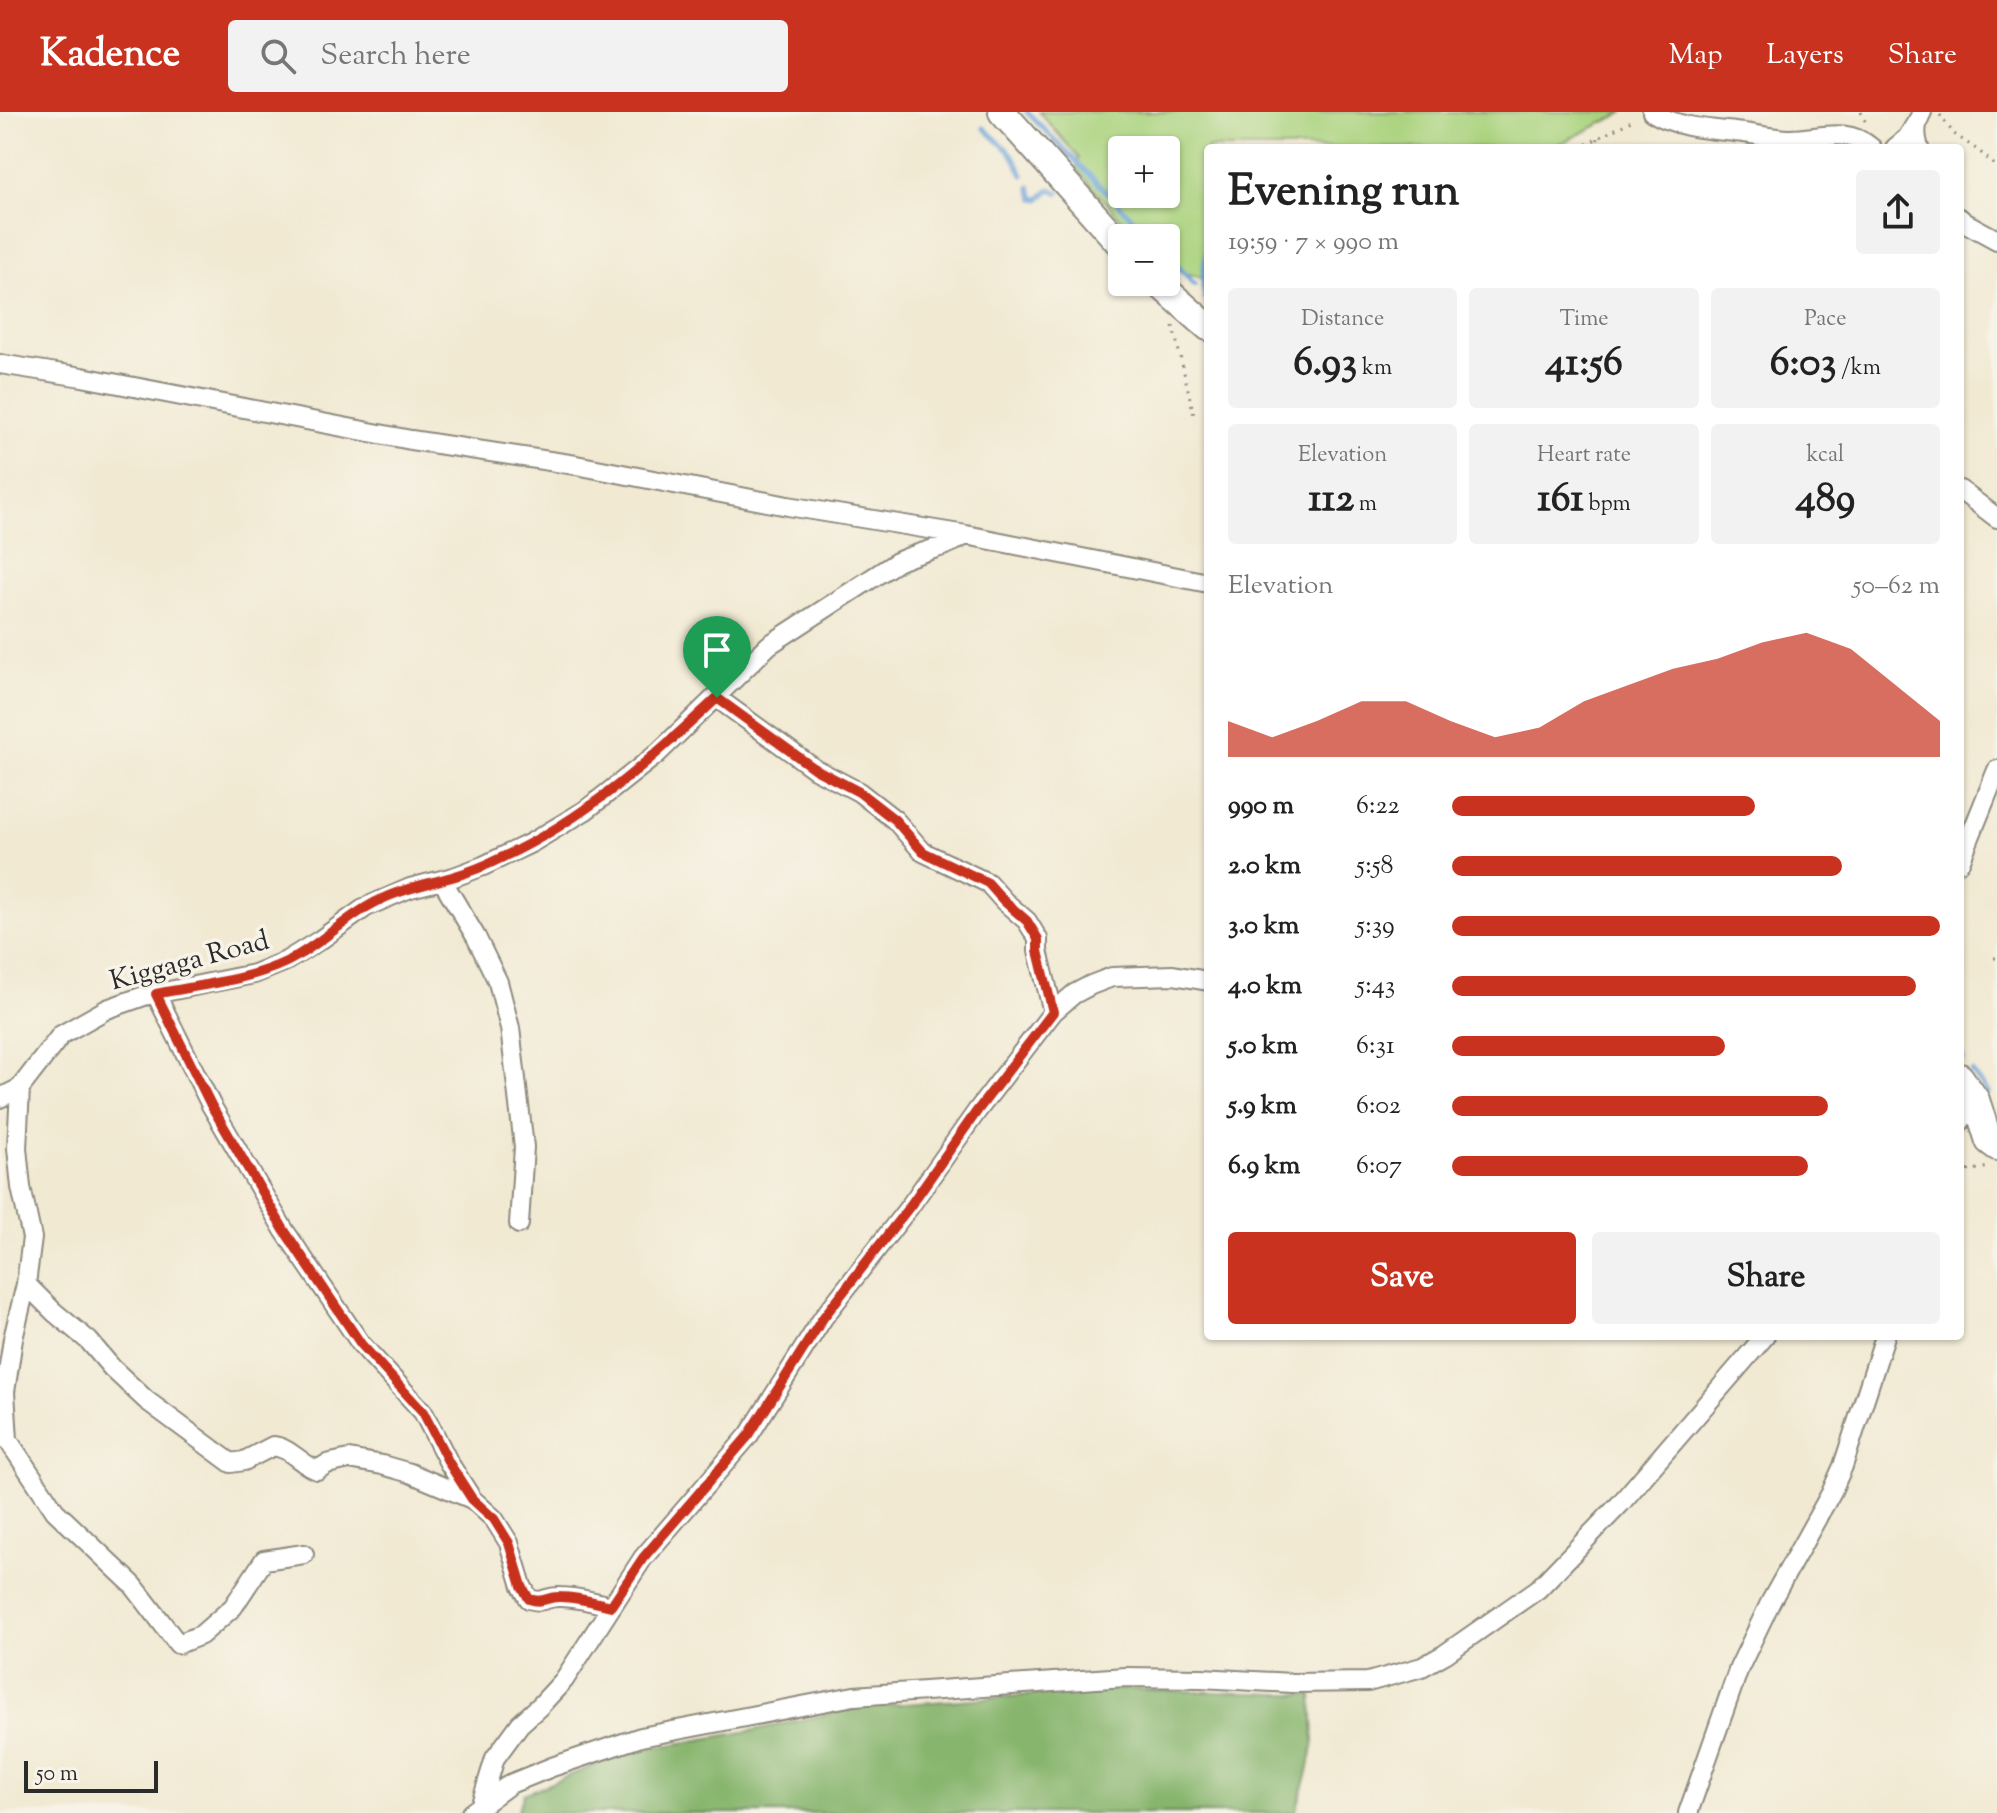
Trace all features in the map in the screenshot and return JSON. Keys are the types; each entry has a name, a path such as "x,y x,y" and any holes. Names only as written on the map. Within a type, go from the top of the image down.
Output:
{"main road":[{"path":"1002,112 1108,230"},
{"path":"1173,296 1204,323"},
{"path":"1964,1083 1976,1100 1995,1149"}],"street":[{"path":"1653,112 1687,126 1789,139 1831,134 1853,137 1865,144"},
{"path":"1900,144 1920,116"},
{"path":"1918,144 1915,133 1920,116"},
{"path":"1964,222 1997,240"},
{"path":"0,364 411,440 576,465 788,506 966,535 1204,582"},
{"path":"1964,493 1997,518"},
{"name":"Kiggaga Road","path":"0,1098 20,1088 61,1035 107,1009 156,994 254,974 286,961 366,907 410,888 454,877 505,857 586,810 657,754 769,645 897,562 951,545 966,535"},
{"path":"717,698 815,769 859,792 895,820 923,852 988,883 1027,921 1038,939 1038,951 1053,1012"},
{"path":"1964,852 1997,770"},
{"path":"442,880 498,982 510,1028 524,1147 519,1224"},
{"path":"476,1809 499,1751 520,1724 564,1680 643,1558 749,1435 823,1318 1053,1012 1074,994 1112,977 1173,975 1204,980"},
{"path":"156,994 211,1105 284,1230 361,1344 423,1412 472,1499 494,1519 509,1543 529,1599 540,1602 556,1596 611,1606"},
{"path":"20,1088 17,1148 21,1187 32,1238 5,1392 4,1447 55,1511 133,1585 178,1644 201,1635 233,1607 264,1560 304,1554"},
{"path":"1964,1116 1976,1100"},
{"path":"26,1284 89,1341 146,1400 231,1463 244,1461 273,1446 280,1447 312,1469 349,1459 382,1465 410,1473 472,1499"},
{"path":"476,1809 510,1784 641,1737 854,1696 1125,1677 1292,1683 1368,1682 1422,1667 1538,1589 1620,1504 1762,1340"},
{"path":"1688,1813 1739,1668 1843,1466 1884,1340"}],"path":[{"path":"1587,144 1653,112"},
{"path":"1938,112 1954,134 1997,167"},
{"path":"1597,144 1598,138"},
{"path":"1166,296 1194,415"},
{"path":"1964,1172 1978,1171 1995,1149"}],"green space":[{"path":"1039,112 1625,112 1559,144 1204,144 1204,278 1180,270 1180,224 1126,224 1111,208 1180,208 1180,136 1108,136 1108,205 1076,169 1079,158"},
{"path":"1118,1689 1312,1695 1314,1742 1295,1813 520,1813 518,1809 524,1794 625,1753 861,1707"}],"waterway":[{"path":"1027,112 1138,224"},
{"path":"984,128 1012,154 1023,175"},
{"path":"1030,187 1034,198 1039,199 1051,189 1059,193"},
{"path":"1204,265 1204,292"},
{"path":"1180,268 1194,284"},
{"path":"1972,1072 1988,1093"}],"route":[{"path":"717,698 815,769 859,792 895,820 923,852 988,883 1027,921 1038,939 1038,951 1053,1012 823,1318 749,1435 643,1558 611,1606 556,1596 540,1602 529,1599 509,1543 494,1519 472,1499 423,1412 361,1344 284,1230 211,1105 156,994 254,974 286,961 366,907 387,897 454,877 505,857 586,810 657,754 717,698"}]}
